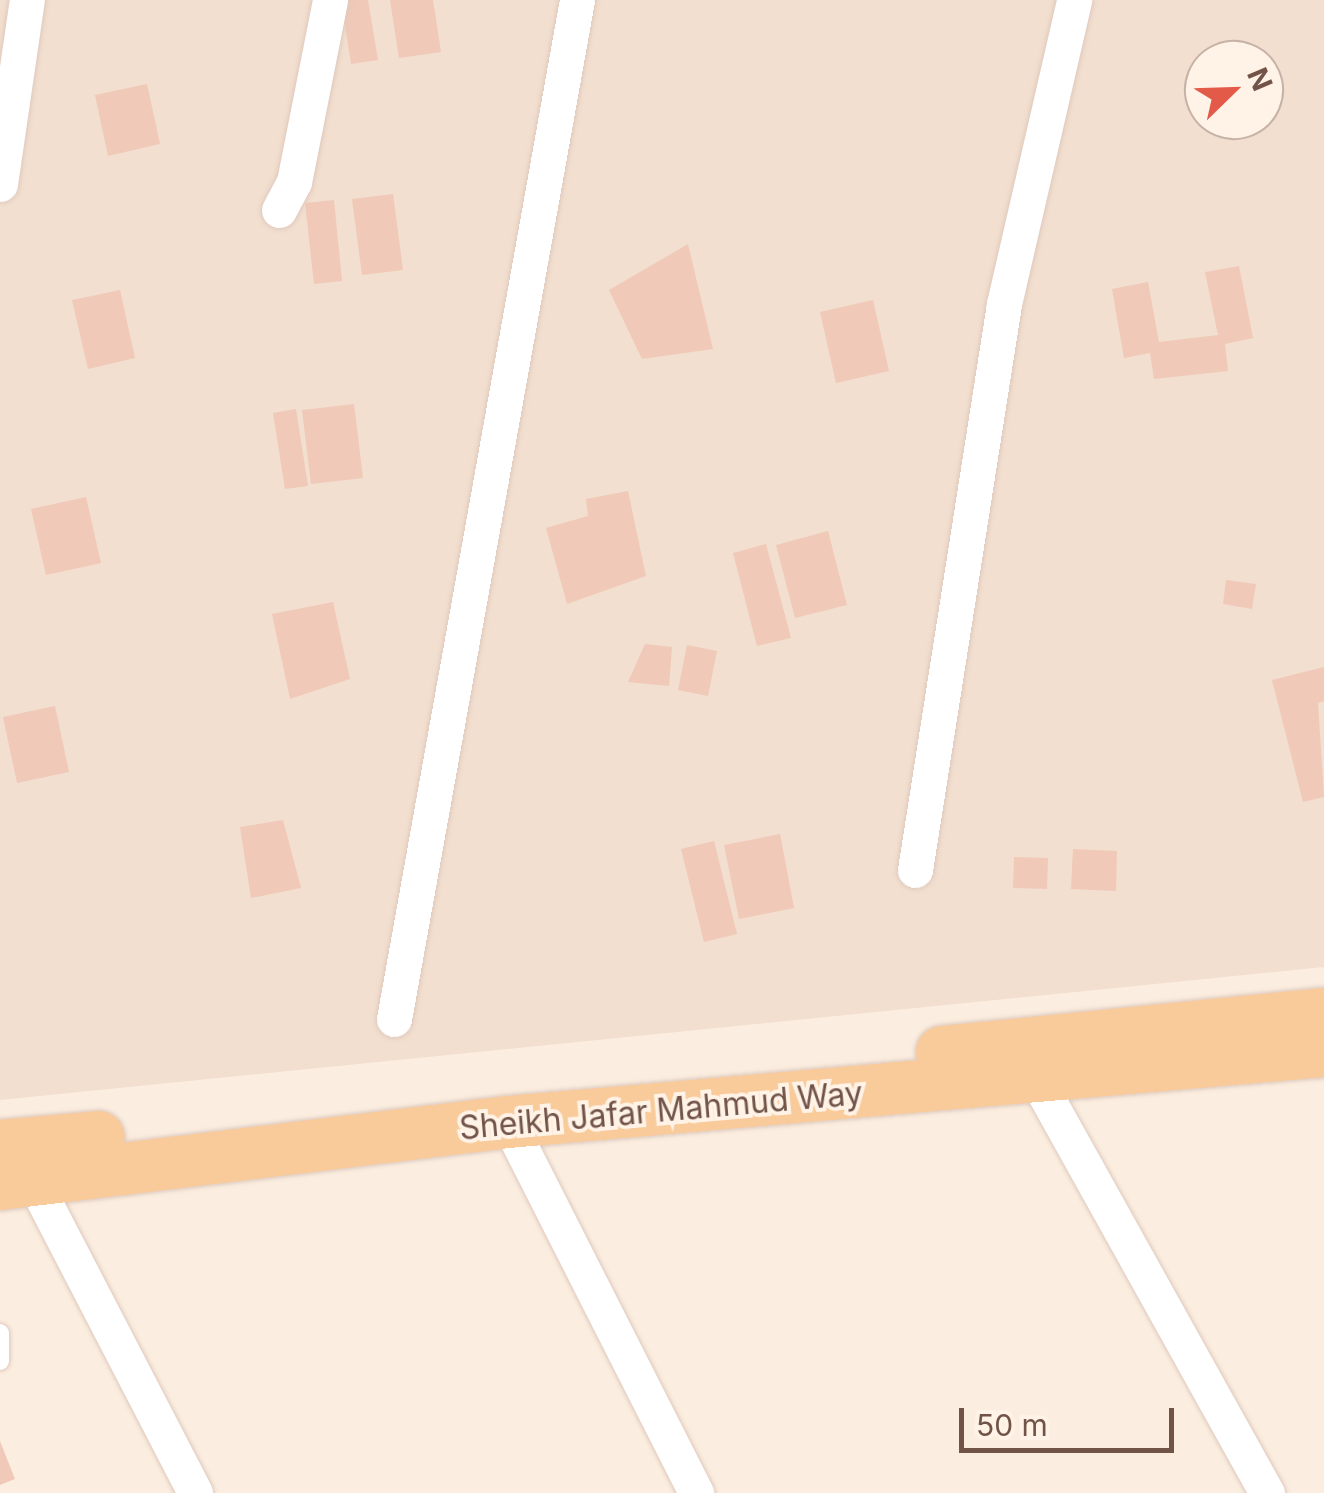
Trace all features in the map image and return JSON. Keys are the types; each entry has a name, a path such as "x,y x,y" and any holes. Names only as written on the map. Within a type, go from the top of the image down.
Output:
{"main road":[{"name":"Sheikh Jafar Mahmud Way","path":"11,1170 1324,1014"},
{"name":"Sheikh Jafar Mahmud Way","path":"11,1170 1324,1051"}],"street":[{"path":"0,184 26,0"},
{"path":"279,210 294,182 330,0"},
{"path":"394,1019 577,0"},
{"path":"915,870 1004,304 1074,0"},
{"path":"1037,1080 1267,1493"},
{"path":"508,1122 696,1493"},
{"path":"11,1170 195,1493"}],"lane":[{"path":"0,1333 0,1361"}],"shaded area":[{"path":"0,0 1324,0 1324,967 0,1100"}],"building":[{"path":"341,0 368,0 378,60 351,64"},
{"path":"390,0 433,0 441,52 399,58"},
{"path":"147,84 160,144 108,156 95,95"},
{"path":"393,194 403,270 362,275 352,199"},
{"path":"334,200 342,281 314,284 305,203"},
{"path":"688,244 713,349 642,359 609,290"},
{"path":"1239,266 1253,338 1225,344 1228,371 1154,379 1150,353 1124,358 1112,289 1148,282 1159,342 1218,335 1205,272"},
{"path":"120,290 135,358 88,369 72,300"},
{"path":"873,300 889,371 836,383 820,312"},
{"path":"354,404 363,478 311,484 302,410"},
{"path":"296,409 308,486 285,489 273,413"},
{"path":"628,491 646,576 567,604 546,528 588,516 586,499"},
{"path":"86,497 101,563 46,575 31,509"},
{"path":"828,531 847,605 795,618 776,545"},
{"path":"766,544 791,638 757,646 733,553"},
{"path":"1226,580 1256,584 1252,609 1223,604"},
{"path":"333,602 350,679 290,699 272,614"},
{"path":"645,644 672,647 669,686 628,682"},
{"path":"687,645 717,651 708,696 678,690"},
{"path":"1324,667 1324,701 1318,703 1324,797 1303,802 1272,680"},
{"path":"55,706 69,772 17,783 3,717"},
{"path":"283,820 301,888 251,898 240,827"},
{"path":"780,834 794,908 739,919 724,845"},
{"path":"714,841 737,934 704,942 681,849"},
{"path":"1073,849 1117,851 1116,891 1071,889"},
{"path":"1014,857 1048,858 1047,889 1013,888"},
{"path":"0,1441 15,1479 0,1485"}]}
